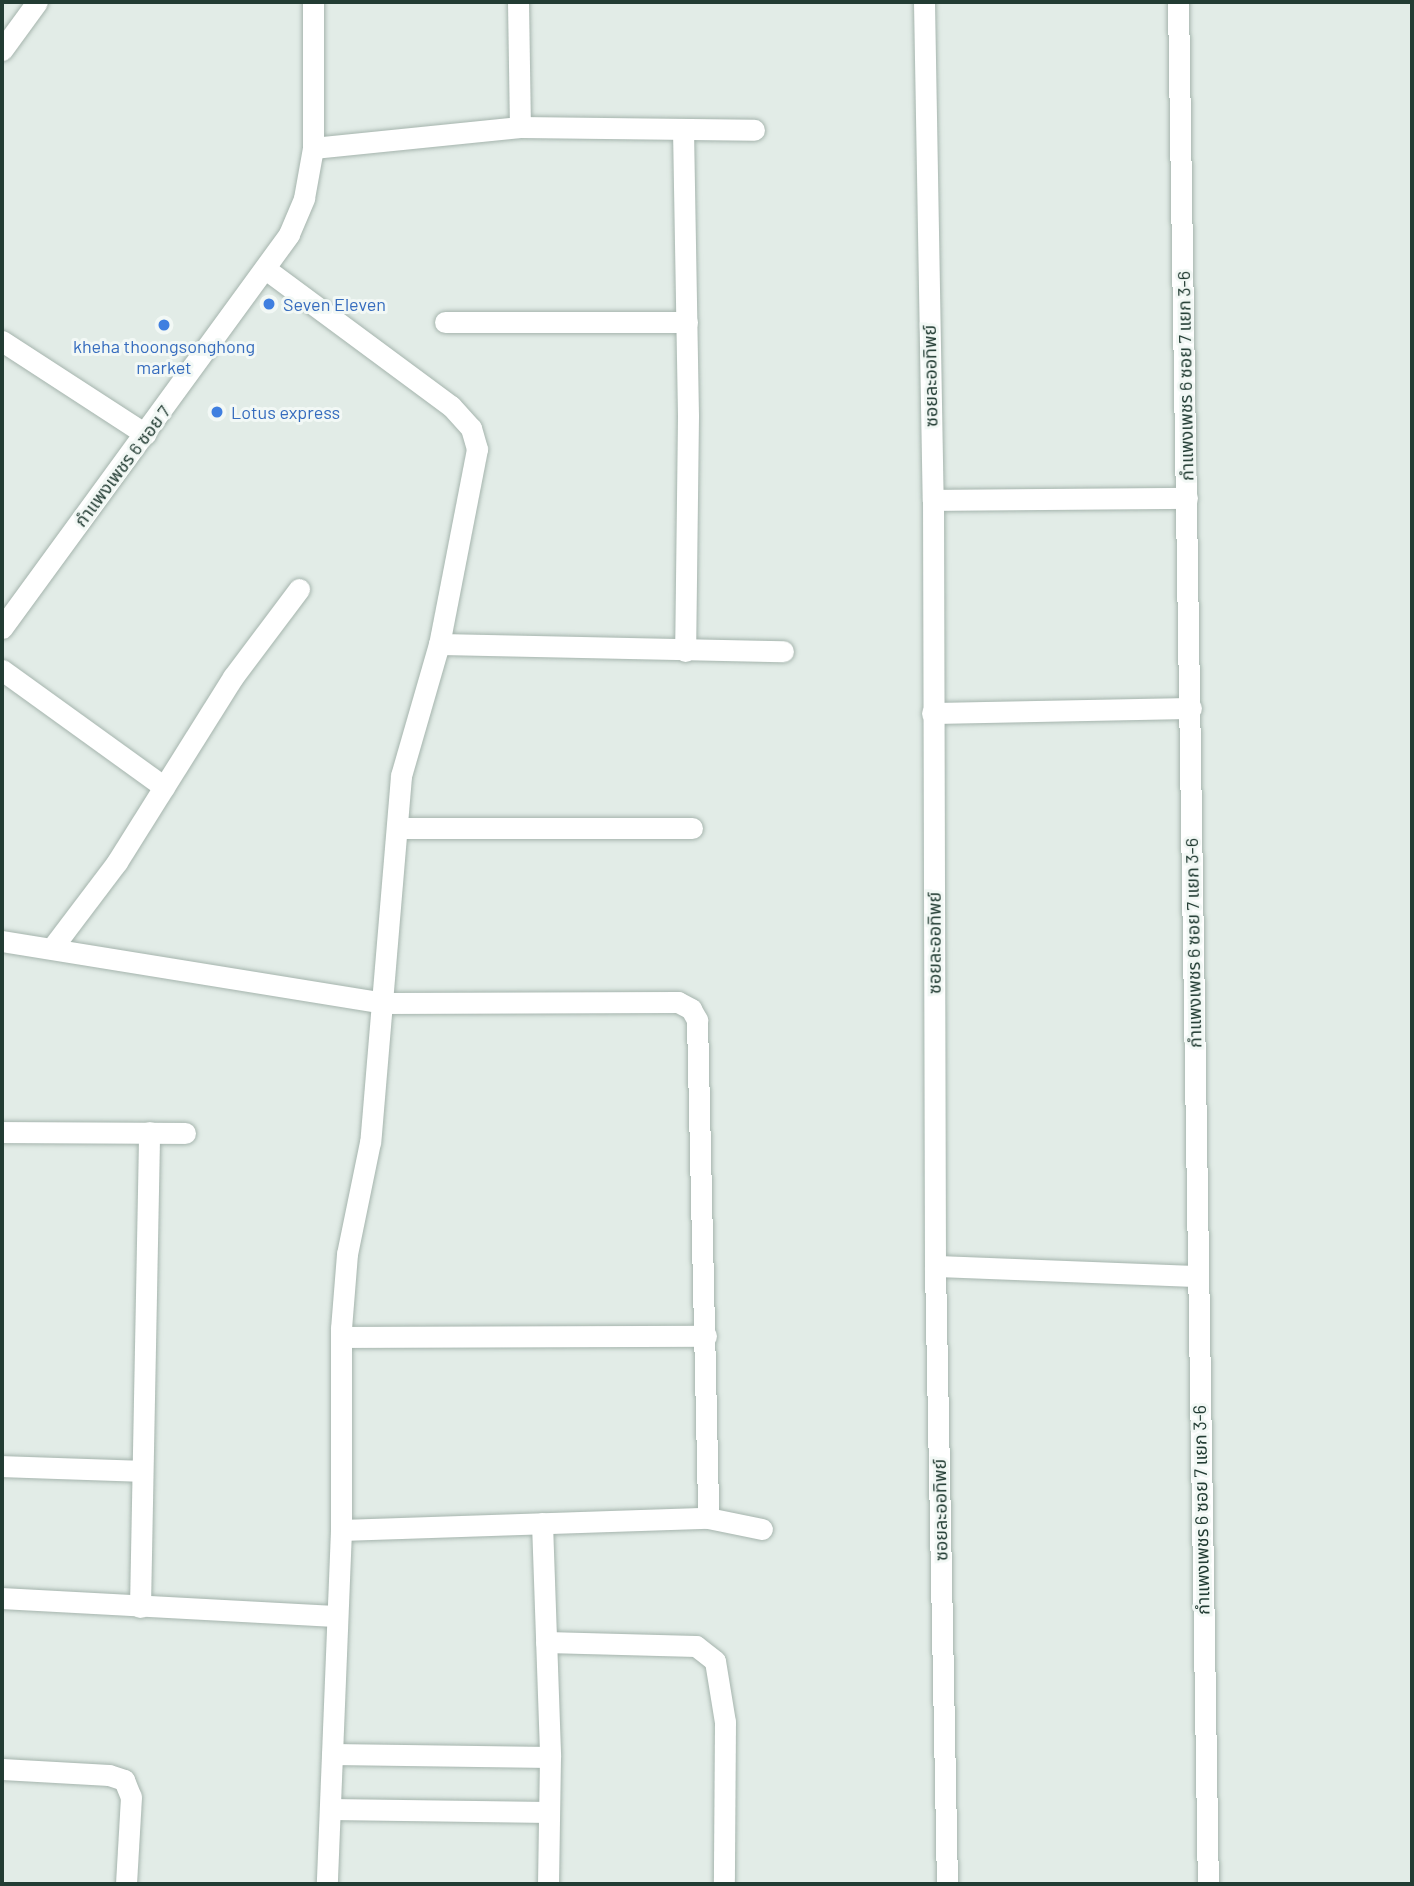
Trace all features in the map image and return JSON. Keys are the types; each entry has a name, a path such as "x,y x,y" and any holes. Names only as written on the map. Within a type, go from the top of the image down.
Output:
{"street":[{"path":"2,50 37,2"},
{"name":"กำแพงเพชร 6 ซอย 7","path":"2,628 267,270 304,198 313,148 313,2"},
{"path":"518,2 520,127"},
{"name":"ซอยละออทิพย์","path":"924,2 933,500 935,1266 947,1884"},
{"name":"กำแพงเพชร 6 ซอย 7 แยก 3-6","path":"1178,2 1208,1884"},
{"path":"313,148 520,127 754,130"},
{"path":"683,129 687,322 685,651"},
{"path":"267,270 451,406 471,428 477,449 473,485 439,644 401,776 384,1003 370,1142 347,1254 341,1337 341,1530 334,1616 327,1884"},
{"path":"445,322 687,322"},
{"path":"2,341 145,434"},
{"path":"933,500 1187,498"},
{"path":"52,948 117,862 233,677 299,589"},
{"path":"439,644 783,652"},
{"path":"2,670 164,787"},
{"path":"932,713 1191,708"},
{"path":"397,828 692,828"},
{"path":"2,941 384,1003 678,1002 691,1009 697,1020 708,1518"},
{"path":"2,1132 185,1133"},
{"path":"140,1607 149,1132"},
{"path":"935,1266 1197,1276"},
{"path":"341,1337 706,1336"},
{"path":"2,1466 142,1471"},
{"path":"341,1530 708,1518 762,1529"},
{"path":"542,1523 550,1757 548,1884"},
{"path":"2,1598 334,1616"},
{"path":"546,1642 696,1646 715,1661 725,1722 724,1884"},
{"path":"332,1754 550,1757"},
{"path":"2,1769 109,1775 124,1780 131,1797 127,1884"},
{"path":"330,1810 549,1812"}],"place":[{"name":"Seven Eleven","path":"269,304"},
{"name":"kheha thoongsonghong market","path":"164,325"},
{"name":"Lotus express","path":"217,412"}]}
